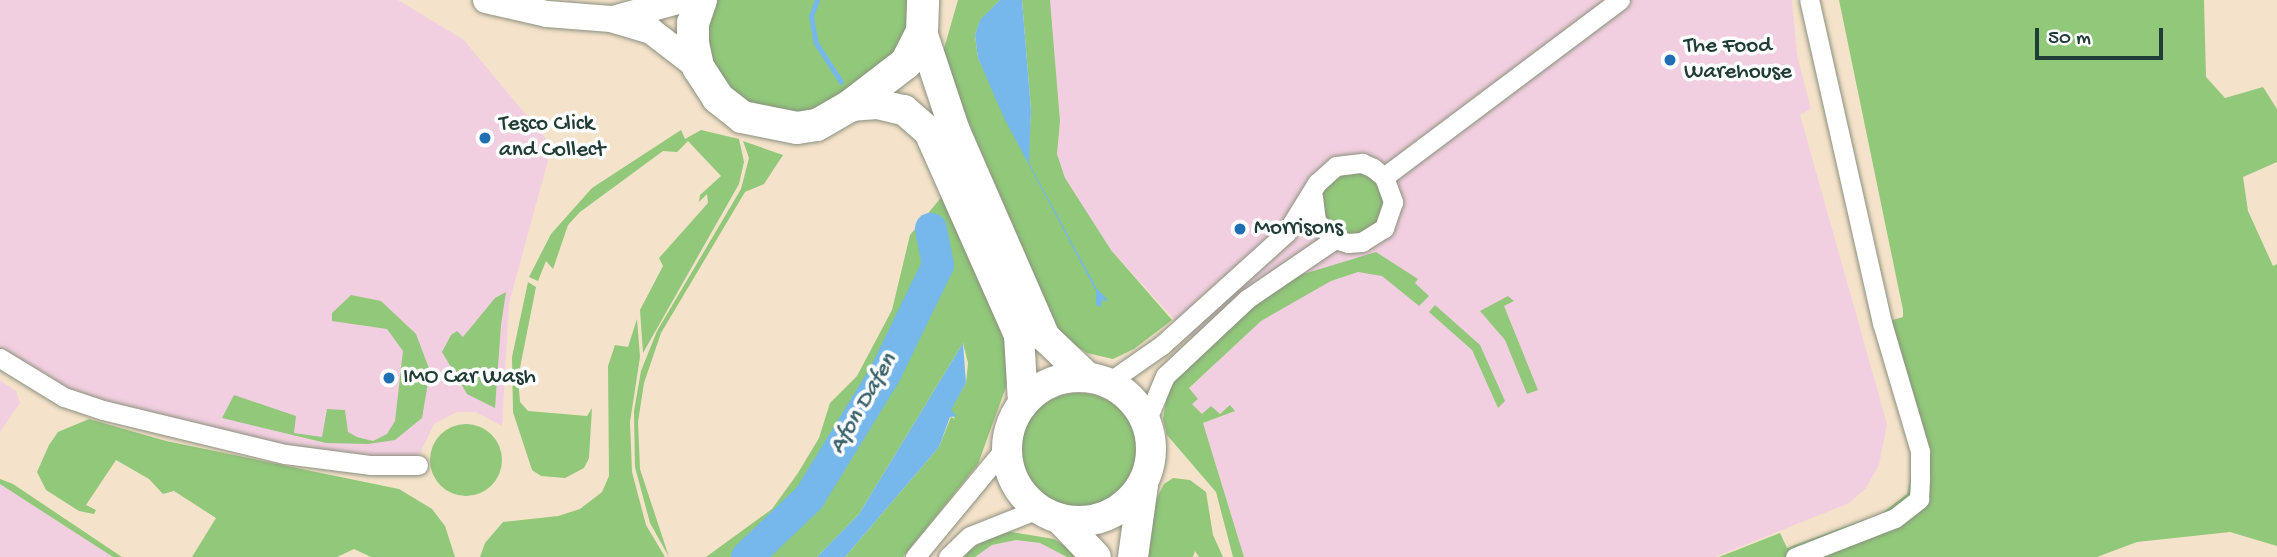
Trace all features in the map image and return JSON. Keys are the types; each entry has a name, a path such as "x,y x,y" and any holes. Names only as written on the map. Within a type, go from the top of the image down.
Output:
{"highway":[{"path":"701,0 693,23 698,67 730,110 758,122 788,128 817,125 850,106 906,63 926,11"}],"main road":[{"path":"486,0 547,14 611,19 651,31 698,67"},
{"path":"611,19 681,0"},
{"path":"926,11 955,131 1045,337 1098,379 1129,395 1147,419 1151,461 1143,485 1133,557"},
{"path":"850,106 877,104 904,110 929,132 1018,335 1023,402"},
{"path":"1096,557 1049,514 1020,492 1010,470 1006,447 1011,423 1023,402 1058,379 1098,379"},
{"path":"1049,514 1084,522 1107,516 1128,503 1143,485"}],"street":[{"path":"1384,177 1620,0"},
{"path":"1795,557 1895,518 1919,499 1920,477 1917,441 1882,323 1809,0"},
{"path":"1098,379 1162,345 1286,233 1325,173 1348,163 1362,163 1384,177 1392,202 1384,228 1362,242 1335,239 1316,221 1312,196"},
{"path":"1147,419 1173,368 1247,299 1335,239"},
{"path":"0,358 64,397 103,410 285,454 371,464 418,465"},
{"path":"915,557 1006,447"},
{"path":"948,557 970,536 1049,514"}],"shaded area":[{"path":"0,0 398,0 464,40 552,146 509,303 502,426 476,412 457,412 434,424 418,458 373,464 103,410 0,358"},
{"path":"1050,0 1792,0 1797,55 1811,109 1800,115 1887,424 1879,465 1866,488 1849,503 1715,557 1244,557 1203,423 1234,411 1202,415 1192,404 1189,388 1215,364 1111,250 1065,178 1057,154 1060,121"},
{"path":"0,380 16,391 20,403 0,432"},
{"path":"0,484 113,557 0,557"},
{"path":"1016,540 1040,543 1067,557 975,557 992,545"}],"green space":[{"path":"715,0 912,0 913,13 896,53 830,102 805,113 777,114 738,98 719,77 709,51 707,23"},
{"path":"958,0 1000,0 980,21 975,35 978,58 1028,163 1031,110 1022,0 1050,0 1060,121 1057,154 1065,178 1111,250 1172,320 1134,349 1113,359 1087,353 1061,336 947,73 943,52"},
{"path":"1839,0 2204,0 2206,77 2225,98 2263,87 2277,109 2277,162 2243,177 2248,211 2273,266 2277,264 2277,546 2230,532 2137,542 2097,557 1719,557 1780,533 1787,548 1882,513 1907,494 1914,465 1882,323 1903,317 1903,310"},
{"path":"681,130 685,139 701,130 739,139 744,162 739,184 643,353 640,310 663,266 659,258 708,203 707,194 699,202 700,195 721,176 688,141 677,152 663,151 580,212 568,225 553,269 546,261 538,281 529,277 551,234 592,188"},
{"path":"743,141 783,155 764,184 745,192 661,333 644,383 638,422 640,469 669,557 650,523 635,467 634,411 641,371 657,331 741,189 749,158"},
{"path":"1352,170 1370,176 1378,184 1384,202 1378,220 1370,228 1352,234 1334,228 1326,220 1320,202 1326,184 1334,176"},
{"path":"944,194 1005,334 1011,373 978,464 903,557 845,557 939,447 951,417 955,419 950,410 966,383 968,363 963,343 859,514 817,557 706,557 772,509 798,473 819,438 830,403 857,376 892,310 910,235"},
{"path":"1376,252 1418,279 1415,283 1429,296 1419,306 1382,276 1358,272 1331,281 1261,321 1189,388 1198,399 1192,404 1202,414 1211,406 1220,414 1230,405 1235,411 1203,423 1244,557 1233,557 1216,492 1167,435 1163,419 1167,395 1177,378 1247,310 1297,276"},
{"path":"528,282 536,287 518,378 520,402 528,411 587,416 592,408 589,458 584,468 565,478 541,476 532,470 513,412 512,357"},
{"path":"506,292 495,408 467,394 442,352 451,335 457,331 463,337 495,298"},
{"path":"351,295 381,301 416,334 430,371 422,418 395,440 368,444 326,443 222,418 234,395 296,416 294,433 322,437 327,409 345,410 348,432 357,437 373,441 387,434 395,421 403,351 387,329 332,321 332,313"},
{"path":"1508,296 1514,301 1504,306 1538,390 1527,394 1505,340 1480,311"},
{"path":"1435,305 1480,345 1505,401 1498,408 1472,350 1429,312"},
{"path":"637,319 640,357 630,422 632,472 646,525 665,557 480,557 485,543 503,522 558,516 580,509 602,492 609,476 608,366 615,345 628,347"},
{"path":"1079,393 1102,398 1122,411 1135,431 1140,454 1135,477 1122,497 1102,510 1079,515 1056,510 1036,497 1023,477 1018,454 1023,431 1036,411 1056,398"},
{"path":"89,419 166,441 399,489 432,509 445,526 455,557 371,557 354,549 337,557 192,557 216,518 174,491 163,494 149,479 116,460 86,505 96,510 94,514 79,511 46,490 37,472 49,445 58,432"},
{"path":"466,424 486,430 496,440 502,460 496,480 486,490 466,496 446,490 436,480 430,460 436,440 446,430"},
{"path":"1173,478 1190,480 1206,492 1213,535 1223,557 1199,557 1195,551 1193,557 1144,557 1155,502 1164,484"},
{"path":"0,479 13,484 122,557 113,557 0,484"},
{"path":"1011,532 1054,539 1082,557 1067,557 1040,543 1016,540 992,545 975,557 960,557 991,536"}],"water":[{"path":"1000,0 1022,0 1031,110 1029,163 1097,289 1109,301 1102,300 1101,307 1096,305 1096,291 1004,118 978,58 975,35 980,20"},
{"path":"963,343 966,383 951,410 957,416 950,417 939,447 845,557 817,557 859,514"}],"waterway":[{"name":"Afon Dafen","path":"817,0 811,16 816,43 841,82"},
{"name":"Afon Dafen","path":"747,557 809,498 885,374 938,265 931,229"}],"place":[{"name":"The Food Warehouse","path":"1670,60"},
{"name":"Tesco Click and Collect","path":"485,138"},
{"name":"Morrisons","path":"1240,229"},
{"name":"IMO Car Wash","path":"389,378"}]}
